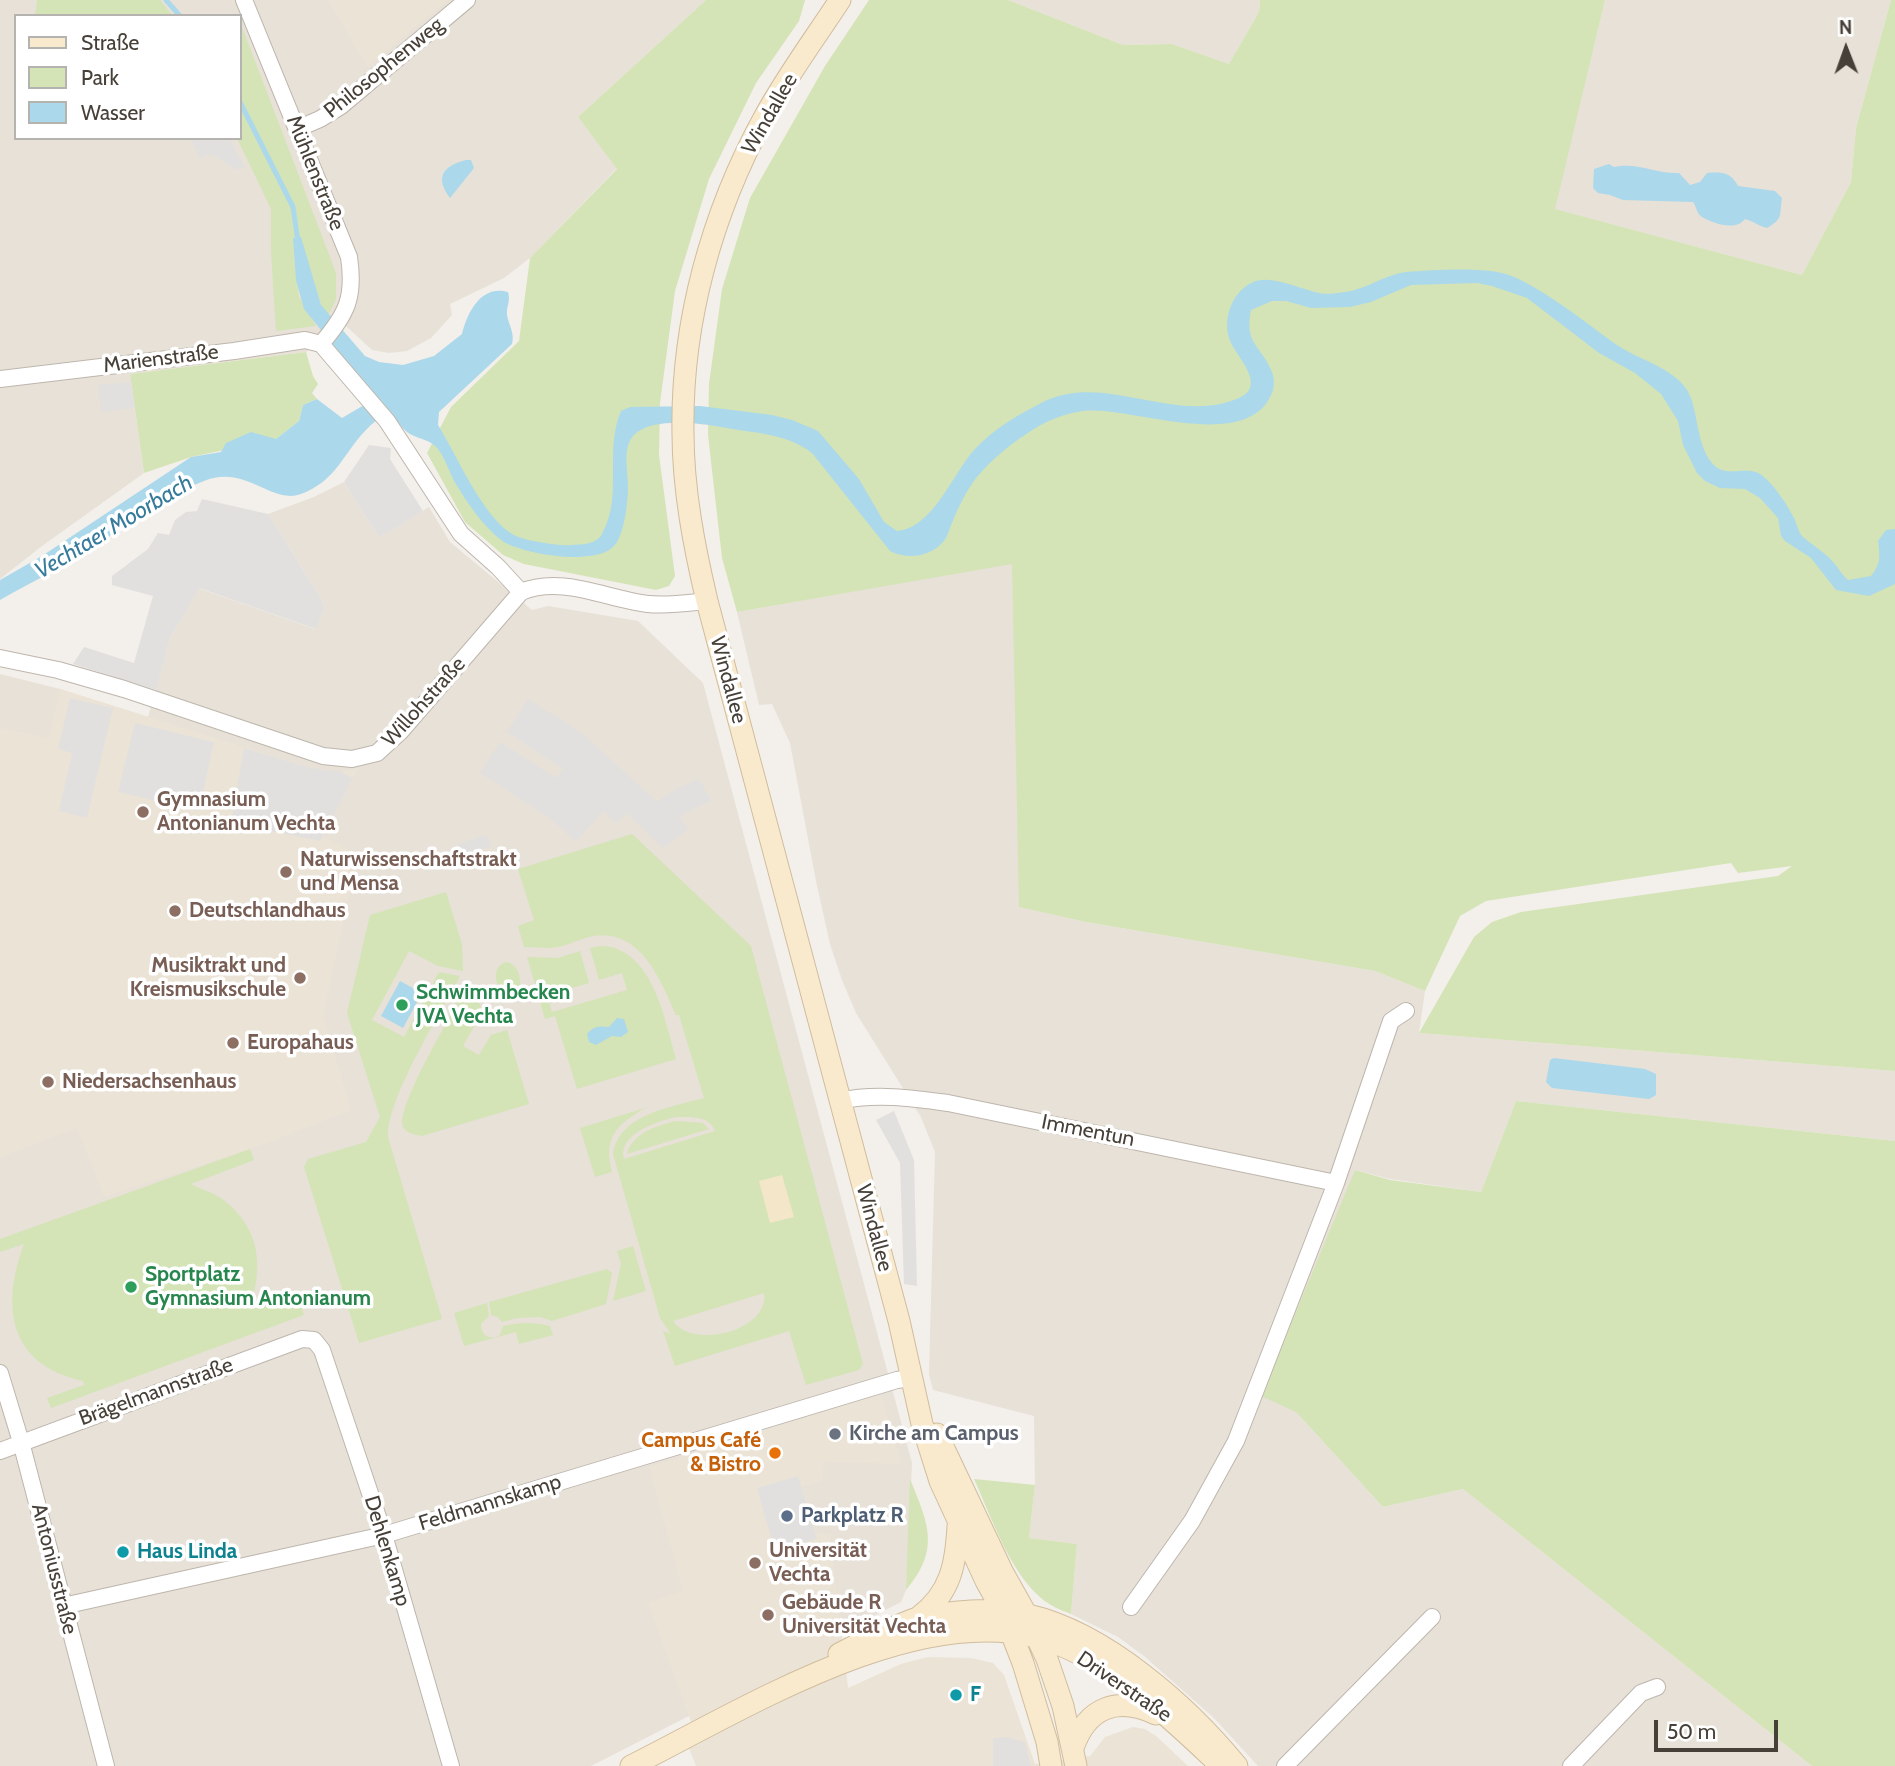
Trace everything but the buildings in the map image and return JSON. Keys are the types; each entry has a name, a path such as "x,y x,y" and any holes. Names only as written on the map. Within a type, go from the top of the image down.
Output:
{"main road":[{"name":"Windallee","path":"840,0 765,115 731,185 699,281 682,433 687,486 697,559 707,601 899,1321 922,1424 940,1481 1023,1663 1047,1742 1051,1766"},
{"name":"Windallee","path":"911,1378 1003,1573 1038,1637 1053,1674 1074,1757"},
{"name":"Windallee","path":"919,1617 932,1606 953,1570 959,1524"},
{"name":"Driverstraße","path":"810,1676 831,1658 873,1635 919,1617 966,1612 1006,1622 1097,1664 1177,1724 1221,1766"},
{"name":"Driverstraße","path":"631,1766 810,1676 915,1639 968,1632 1026,1614 1084,1637 1146,1675 1208,1731 1237,1766"},
{"path":"1074,1757 1080,1729 1088,1719 1114,1704 1139,1706 1177,1724"}],"street":[{"name":"Mühlenstraße","path":"244,0 349,257 352,277 350,297 338,323 323,341"},
{"name":"Philosophenweg","path":"296,129 341,106 467,0"},
{"name":"Marienstraße","path":"0,379 304,340 323,341"},
{"path":"323,341 385,419 461,534 499,566 521,592 536,586 554,584 647,604 670,605 707,601"},
{"name":"Willohstraße","path":"0,658 58,670 131,691 323,756 352,759 377,753 401,732 521,592"},
{"path":"1131,1607 1192,1521 1236,1441 1336,1184 1391,1021 1406,1011"},
{"name":"Immentun","path":"839,1101 860,1096 916,1098 948,1103 1336,1184"},
{"name":"Brägelmannstraße","path":"0,1451 302,1339 314,1340"},
{"name":"Dehlenkamp","path":"314,1340 322,1350 384,1535 452,1766"},
{"name":"Antoniusstraße","path":"0,1373 21,1442 106,1766"},
{"name":"Feldmannskamp","path":"63,1606 384,1535 911,1378"},
{"path":"1285,1766 1432,1617"},
{"path":"1571,1766 1641,1693 1657,1687"}],"shaded area":[{"path":"0,0 706,0 578,117 617,168 530,258 504,278 450,304 452,315 431,338 407,351 389,353 372,350 346,326 306,352 130,374 144,473 0,579"},
{"path":"328,0 449,0 367,67"},
{"path":"1008,0 1260,0 1259,12 1229,64 1172,44 1123,45"},
{"path":"1605,0 1891,0 1856,128 1851,182 1802,275 1554,209"},
{"path":"191,140 230,140 245,167 237,170 212,154 200,158"},
{"path":"131,382 135,408 101,412 98,385"},
{"path":"369,445 391,448 390,459 423,511 379,538 344,482"},
{"path":"344,482 379,538 429,507 450,542 532,610 548,606 638,621 703,683 912,1463 906,1590 901,1602 591,1766 0,1766 0,674 60,689 148,717 170,638 198,588 315,629 325,605 268,514 314,497"},
{"path":"202,499 268,514 325,605 316,629 199,588 170,638 156,690 73,664 84,647 134,663 153,596 112,585 112,576 148,549 158,533 169,535 175,520 186,512 197,511"},
{"path":"1013,563 1020,907 1086,922 1375,971 1425,991 1419,1033 1895,1071 1895,1141 1516,1101 1481,1192 1390,1179 1355,1170 1296,1412 1383,1507 1463,1489 1812,1766 1258,1766 1214,1718 1144,1656 1118,1637 1071,1614 1077,1544 1029,1538 1035,1485 1034,1416 933,1390 929,1374 935,1152 921,1117 856,1013 842,980 830,944 816,881 790,743 772,704 759,705 737,612"},
{"path":"60,689 310,768 341,772 359,768 323,836 358,855 323,1016 351,1110 256,1147 104,1197 77,1128 0,1157 0,728 49,738"},
{"path":"70,698 113,708 87,818 59,811 72,753 58,749"},
{"path":"528,699 583,734 657,802 678,788 699,779 711,801 679,818 688,829 663,848 627,813 616,823 603,811 576,841 548,817 480,773 500,742 556,778 563,769 507,732"},
{"path":"135,723 214,742 199,811 118,792"},
{"path":"244,748 310,768 341,772 353,778 320,841 231,823"},
{"path":"487,835 491,846 461,855 458,844"},
{"path":"894,1111 914,1160 917,1286 904,1284 900,1163 876,1120"},
{"name":"Universität Vechta","path":"881,1394 901,1464 824,1462 822,1481 802,1486 817,1534 830,1535 848,1688 901,1664 928,1657 971,1658 993,1663 1004,1675 1035,1764 1090,1756 1105,1737 1133,1727 1145,1729 1156,1736 1188,1766 696,1766 689,1748 699,1744 648,1603 683,1591 649,1467"},
{"name":"Parkplatz R","path":"798,1476 817,1539 775,1551 757,1488"},
{"path":"1007,1737 1025,1742 1031,1766 993,1766 993,1738"}],"green space":[{"path":"37,0 160,0 171,14 35,14"},
{"path":"706,0 805,0 799,21 756,83 709,179 675,291 660,403 659,455 675,576 669,586 656,590 524,564 503,555 465,522 427,453 451,407 519,341 530,258 617,169 578,117"},
{"path":"869,0 1008,0 1123,45 1172,44 1229,64 1259,12 1260,0 1605,0 1555,209 1802,275 1851,182 1856,128 1891,0 1895,0 1895,1071 1419,1033 1474,937 1492,922 1521,912 1778,876 1792,866 1738,873 1731,863 1486,901 1460,916 1425,991 1375,971 1086,922 1019,907 1012,564 737,612 722,558 708,435 709,384 722,289 750,198 825,66"},
{"path":"242,27 336,273 336,299 328,316 321,305 307,259 294,257 299,297 316,326 276,331 271,209 238,140 242,140"},
{"path":"306,352 318,384 312,393 317,399 303,405 299,421 276,439 191,457 144,473 130,374"},
{"path":"632,834 751,946 863,1364 859,1370 806,1385 789,1331 675,1366 663,1331 671,1334 660,1318 613,1154 617,1140 636,1121 663,1109 704,1098 679,1015 676,1015 647,960 624,940 610,936 593,936 551,948 524,947 518,926 534,920 518,869","holes":["676,1117 704,1120 715,1131 624,1159 623,1150 633,1136 650,1125","764,1293 763,1306 755,1317 728,1332 696,1334 683,1330 673,1321"]},
{"path":"446,892 462,944 463,971 438,966 409,951 372,1020 404,1037 439,972 460,976 405,1079 390,1120 388,1137 442,1319 359,1343 304,1167 308,1159 366,1142 380,1117 347,1013 370,915"},
{"path":"600,946 618,949 632,958 644,971 661,1006 676,1059 577,1089 555,1016 545,1019 527,957 558,958 580,951 589,983 547,995 552,1012 627,990 622,973 599,980 590,948"},
{"path":"506,962 516,968 519,975 520,987 512,991 506,991 497,983 497,971 500,965"},
{"path":"476,989 482,1012 463,1046 479,1055 491,1035 507,1030 529,1104 422,1136 409,1132 403,1127 407,1101 463,993"},
{"path":"1516,1101 1895,1141 1895,1766 1812,1766 1463,1489 1383,1507 1296,1412 1261,1396 1355,1170 1390,1180 1481,1192"},
{"path":"645,1108 626,1120 614,1134 609,1150 612,1172 595,1177 580,1128"},
{"path":"676,1121 703,1123 709,1129 627,1154 640,1135"},
{"name":"Sportplatz Gymnasium Antonianum","path":"250,1149 254,1160 191,1184 221,1198 244,1222 251,1235 256,1249 257,1278 249,1310 297,1293 304,1315 51,1408 47,1398 84,1385 83,1381 59,1373 40,1362 26,1348 17,1331 13,1312 13,1291 24,1244 0,1252 0,1239"},
{"path":"633,1246 646,1291 613,1301 621,1264 617,1251"},
{"path":"607,1269 612,1273 606,1304 552,1321 540,1317 502,1322 491,1315 489,1302"},
{"path":"487,1303 489,1316 481,1324 487,1336 493,1338 500,1335 503,1326 527,1323 550,1326 553,1335 519,1344 516,1332 464,1346 454,1313"},
{"path":"910,1479 922,1509 928,1536 924,1562 906,1590"},
{"path":"974,1479 1035,1485 1029,1538 1077,1544 1071,1614 1051,1605 1025,1582 996,1530"}],"sand":[{"path":"782,1175 794,1217 770,1223 759,1181"}],"water":[{"path":"471,160 474,168 450,198 445,191 443,174 446,169"},
{"path":"1609,164 1614,167 1631,166 1679,173 1690,185 1700,182 1707,173 1725,174 1738,186 1775,191 1782,198 1780,216 1767,228 1745,219 1736,225 1725,225 1702,217 1693,202 1623,200 1598,193 1593,188 1594,169"},
{"name":"Vechtaer Moorbach","path":"301,237 321,305 365,356 379,362 403,365 434,356 462,334 467,317 483,296 490,292 508,292 507,315 512,344 439,412 438,425 488,511 509,532 531,540 568,545 590,543 603,532 612,503 616,426 621,411 630,407 700,406 772,415 818,431 859,479 884,522 897,531 910,528 931,511 974,450 989,435 1043,402 1067,394 1091,392 1190,406 1215,405 1239,398 1251,386 1250,378 1229,338 1227,322 1234,300 1244,287 1251,283 1259,280 1276,281 1332,294 1361,288 1406,272 1467,270 1492,271 1515,277 1561,304 1617,345 1673,375 1691,398 1703,446 1712,463 1724,471 1752,471 1764,477 1784,502 1802,536 1830,559 1848,580 1871,576 1879,560 1878,541 1886,530 1895,529 1895,584 1869,596 1836,590 1811,558 1785,541 1781,536 1778,518 1760,498 1745,489 1720,488 1705,481 1697,473 1683,445 1678,421 1661,394 1635,373 1599,353 1527,298 1477,283 1411,285 1371,302 1350,307 1311,308 1286,301 1272,301 1251,310 1251,337 1269,365 1274,379 1272,393 1259,411 1239,421 1214,424 1186,423 1104,411 1077,412 1051,420 1018,440 990,463 966,493 945,540 925,554 904,556 890,551 812,453 802,446 768,435 688,423 652,426 642,429 630,440 623,527 612,548 602,554 578,557 527,550 508,544 488,528 457,486 438,449 407,432 389,410 365,431 331,474 313,489 290,496 233,477 204,481 157,505 85,553 0,600 0,580 42,556 191,457 221,452 226,443 251,432 276,439 299,421 303,405 317,399 342,418 376,398 304,309 296,280 293,238"},
{"name":"Schwimmbecken JVA Vechta","path":"400,981 422,993 403,1028 381,1016"},
{"path":"617,1018 624,1019 628,1032 621,1037 612,1036 596,1045 589,1042 587,1034 590,1031 597,1027 609,1027"},
{"path":"1554,1058 1645,1069 1656,1074 1656,1095 1649,1099 1552,1088 1546,1082 1550,1060"}],"waterway":[{"path":"166,0 178,14"},
{"path":"242,106 293,207 298,242"}],"place":[{"name":"Gymnasium Antonianum Vechta","path":"143,812"},
{"name":"Naturwissenschaftstrakt und Mensa","path":"286,872"},
{"name":"Deutschlandhaus","path":"175,911"},
{"name":"Musiktrakt und Kreismusikschule","path":"300,978"},
{"name":"Schwimmbecken JVA Vechta","path":"402,1005"},
{"name":"Europahaus","path":"233,1043"},
{"name":"Niedersachsenhaus","path":"48,1082"},
{"name":"Sportplatz Gymnasium Antonianum","path":"131,1287"},
{"name":"Kirche am Campus","path":"835,1434"},
{"name":"Campus Café & Bistro","path":"775,1453"},
{"name":"Parkplatz R","path":"787,1516"},
{"name":"Haus Linda","path":"123,1552"},
{"name":"Universität Vechta","path":"755,1563"},
{"name":"Gebäude R Universität Vechta","path":"768,1615"},
{"name":"F","path":"956,1695"}]}
